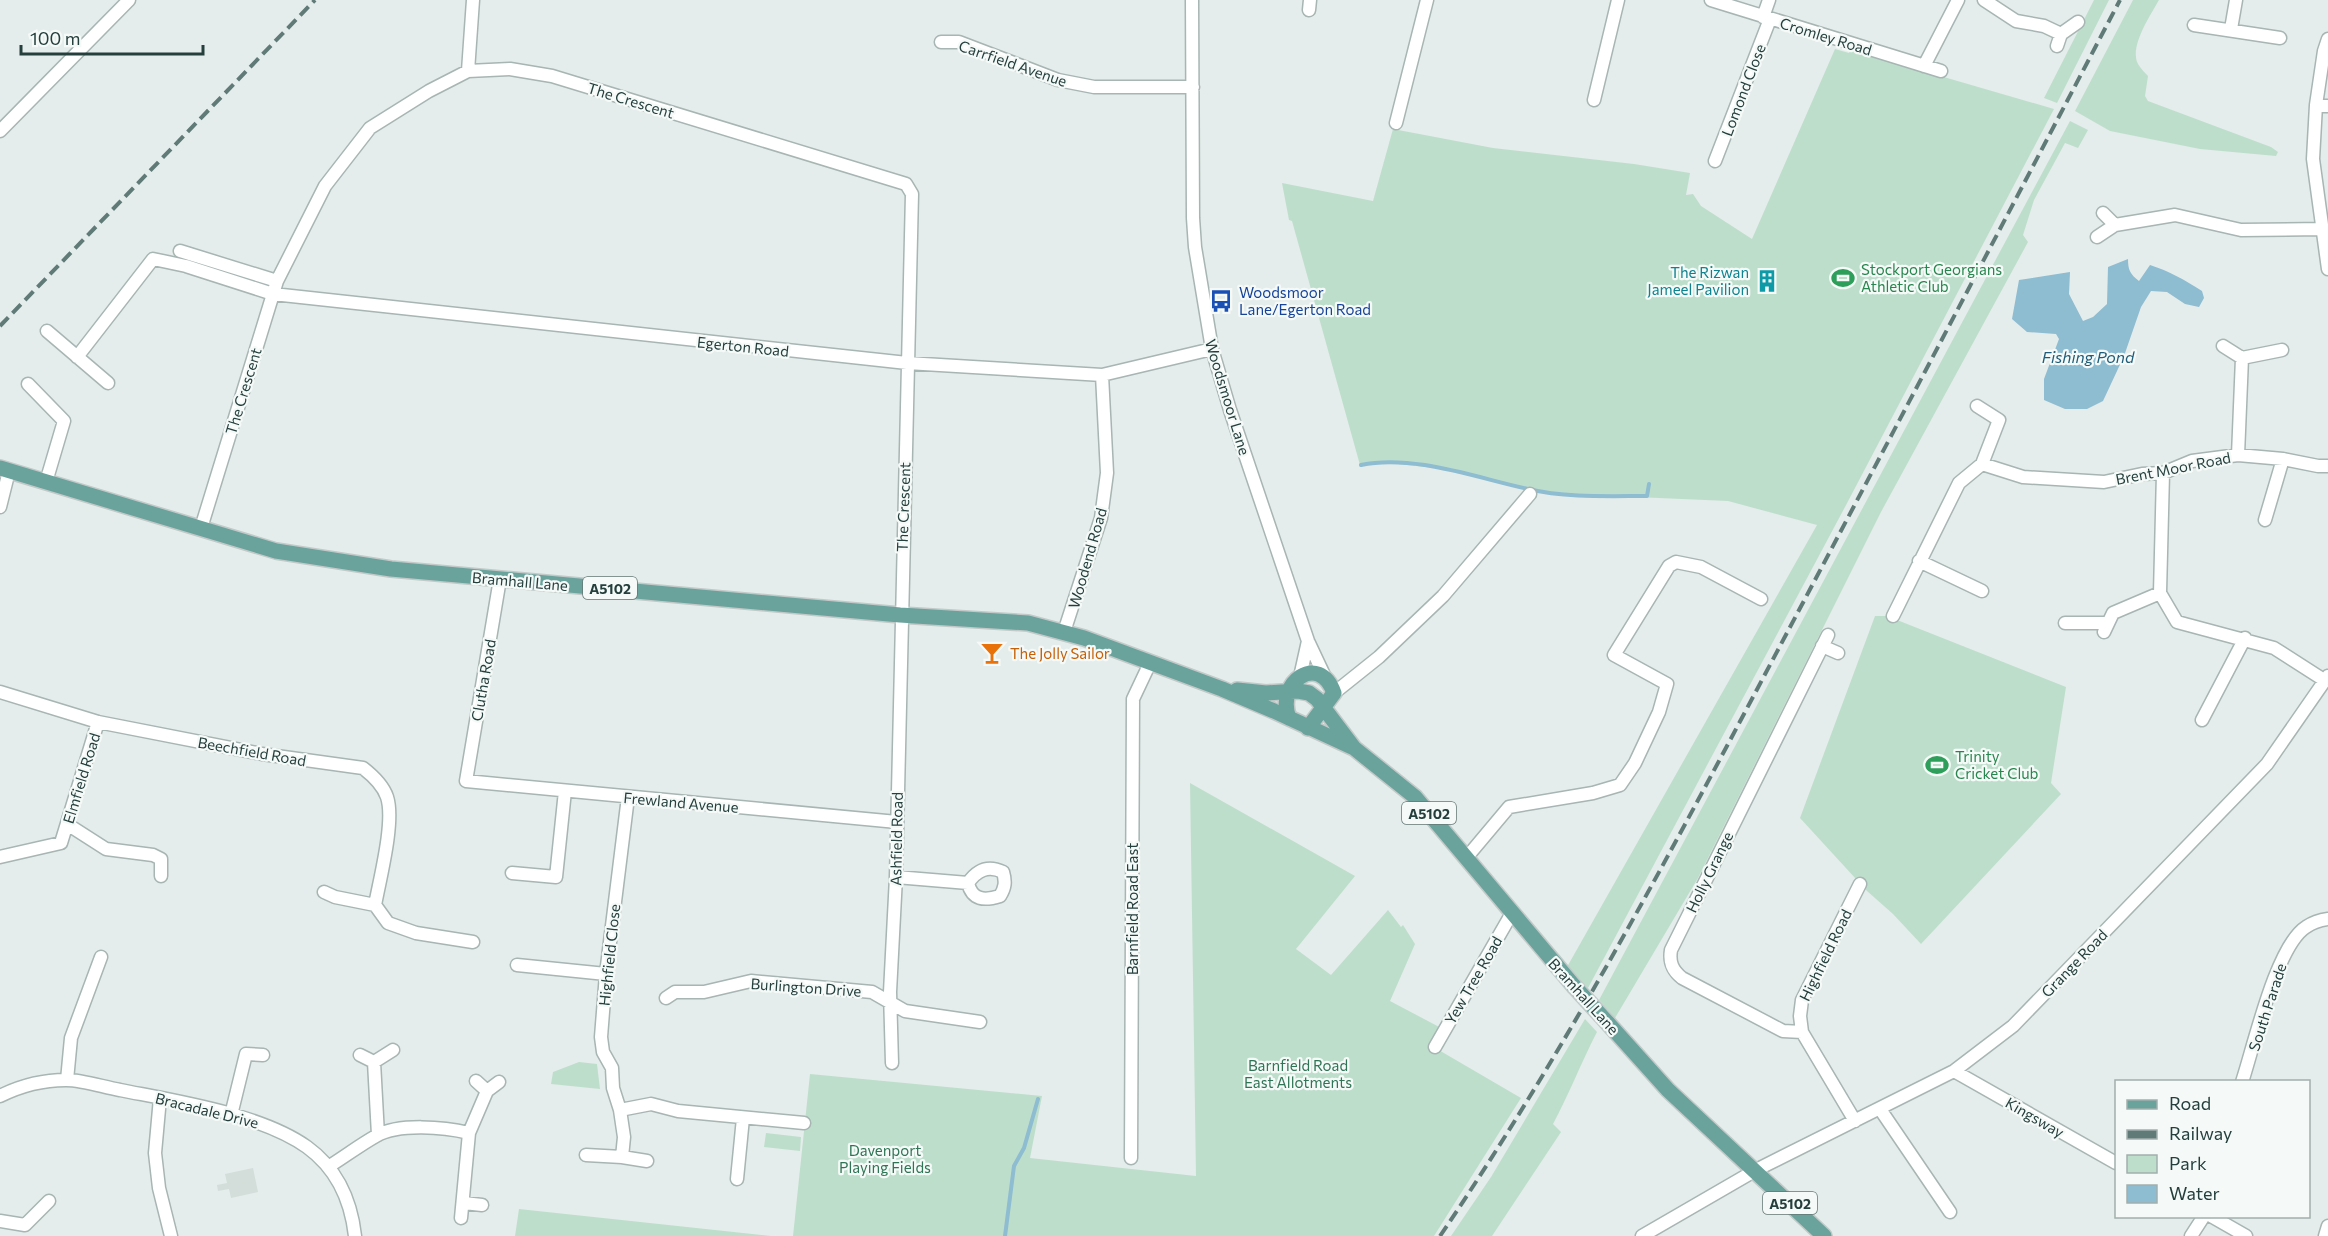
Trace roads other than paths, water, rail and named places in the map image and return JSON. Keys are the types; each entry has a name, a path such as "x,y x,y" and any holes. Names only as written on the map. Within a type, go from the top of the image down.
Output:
{"main road":[{"name":"Bramhall Lane","path":"5,469 276,551 391,569 900,615 1028,623 1064,632 1222,689 1354,748"},
{"path":"1289,718 1285,708 1287,692 1300,677 1311,673 1324,675 1330,682 1334,693 1308,728"},
{"name":"Bramhall Lane","path":"1222,689 1266,693 1309,693 1317,699 1354,748 1415,797 1574,986 1668,1090 1824,1236"}],"street":[{"path":"0,130 129,0"},
{"path":"468,71 473,0"},
{"name":"Woodsmoor Lane","path":"1192,0 1192,163 1195,238 1212,349 1230,410 1308,641 1324,675"},
{"path":"1396,123 1427,0"},
{"path":"1594,100 1618,0"},
{"name":"Cromley Road","path":"1711,0 1941,71"},
{"name":"Lomond Close","path":"1715,161 1767,18 1770,0"},
{"path":"1923,66 1958,0"},
{"path":"1984,0 2016,21 2044,26 2061,34"},
{"path":"2231,29 2236,0"},
{"path":"2057,46 2061,34 2078,22"},
{"path":"2194,25 2280,38"},
{"path":"2328,39 2324,51 2322,106 2313,159 2328,269"},
{"name":"Carrfield Avenue","path":"940,42 959,42 1058,81 1094,87 1193,87"},
{"name":"The Crescent","path":"201,528 277,281 324,186 370,128 429,91 468,71 510,69 554,76 906,184 912,194 900,615"},
{"path":"2103,213 2115,225"},
{"path":"2097,237 2115,225 2175,215 2241,230 2322,229"},
{"path":"180,251 277,281"},
{"name":"Egerton Road","path":"77,357 153,259 186,266 273,294 907,363 1102,375 1212,349"},
{"path":"47,331 108,383"},
{"path":"2223,346 2242,358 2282,350"},
{"path":"2238,455 2242,358"},
{"name":"Woodend Road","path":"1064,632 1101,518 1107,473 1102,375"},
{"path":"27,384 64,421 46,482"},
{"path":"1893,616 1959,483 1982,464 1999,420 1977,406"},
{"name":"Brent Moor Road","path":"1982,464 2023,477 2104,482 2142,474 2163,473 2192,461 2238,455 2328,466"},
{"path":"2265,520 2283,459"},
{"path":"0,507 5,469"},
{"path":"2163,473 2160,593 2177,622 2245,638 2274,648 2326,678"},
{"path":"1334,693 1379,657 1443,596 1530,494"},
{"path":"1919,561 1982,591"},
{"path":"1467,857 1509,807 1593,793 1620,785 1635,763 1659,712 1667,684 1614,655 1669,566 1676,562 1701,567 1761,599"},
{"name":"Clutha Road","path":"466,781 500,579"},
{"path":"2065,623 2106,628 2113,613 2160,593"},
{"name":"Ashfield Road","path":"891,1063 900,615"},
{"path":"2202,720 2245,638"},
{"name":"Holly Grange","path":"1802,1032 1783,1030 1682,978 1674,971 1670,958 1671,950 1825,640 1838,653"},
{"path":"1300,677 1308,641"},
{"name":"Barnfield Road East","path":"1131,1158 1133,699 1150,663"},
{"name":"Grange Road","path":"1642,1236 1755,1170 1954,1071 2013,1026 2267,764 2326,678"},
{"name":"Beechfield Road","path":"0,692 98,722 264,754 363,768 386,794 389,807 389,824 375,905"},
{"name":"Elmfield Road","path":"0,857 62,843 98,722"},
{"name":"Frewland Avenue","path":"466,781 897,822"},
{"path":"512,873 556,877 565,791"},
{"name":"Highfield Close","path":"622,1157 624,1137 620,1110 613,1088 612,1068 603,1053 601,1037 606,974 628,797"},
{"path":"67,824 106,849 153,855 161,859 161,876"},
{"path":"896,878 968,883"},
{"name":"Highfield Road","path":"1802,1032 1800,1016 1802,1000 1860,884"},
{"path":"324,892 335,897 375,905 388,923 416,933 473,942"},
{"name":"Yew Tree Road","path":"1435,1047 1512,913"},
{"name":"South Parade","path":"2243,1080 2276,971 2286,950 2305,928 2328,919"},
{"path":"67,1080 71,1038 101,957"},
{"path":"517,965 606,974"},
{"name":"Burlington Drive","path":"666,998 675,992 704,992 751,981 872,992 905,1011 980,1022"},
{"path":"1802,1032 1855,1121"},
{"path":"374,1062 393,1050"},
{"path":"231,1115 246,1054 263,1055"},
{"path":"360,1055 374,1062"},
{"path":"374,1062 378,1135"},
{"name":"Kingsway","path":"1954,1071 2115,1162"},
{"name":"Bracadale Drive","path":"0,1096 17,1088 67,1080 160,1098 231,1115 280,1131 307,1147 328,1167 341,1186 351,1210 355,1236"},
{"path":"476,1081 487,1091"},
{"path":"461,1218 469,1133 487,1091 500,1082"},
{"path":"160,1098 155,1153 159,1188 171,1236"},
{"path":"620,1110 651,1104 678,1111 804,1124"},
{"path":"1880,1109 1950,1212"},
{"path":"737,1179 743,1118"},
{"path":"328,1167 378,1135 399,1129 439,1128 469,1133"},
{"path":"586,1155 647,1161"},
{"path":"0,1221 26,1230 49,1201"},
{"path":"464,1203 482,1205"},
{"path":"2191,1236 2203,1218"},
{"path":"2214,1218 2246,1236"},
{"path":"2325,1236 2328,1226"}],"water":[{"name":"Fishing Pond","path":"2128,259 2130,271 2139,281 2150,265 2177,276 2202,291 2204,298 2199,307 2185,304 2167,292 2151,291 2141,307 2124,356 2103,401 2087,409 2065,409 2044,400 2044,379 2059,339 2056,334 2027,332 2012,319 2019,280 2070,272 2069,294 2083,321 2093,317 2107,304 2108,267"}],"waterway":[{"path":"1361,465 1381,462 1423,465 1542,492 1572,495 1647,496 1649,484"},
{"path":"1005,1236 1014,1166 1024,1148 1038,1099"}],"railway":[{"path":"0,326 315,0"},
{"path":"1440,1236 1576,1019 1700,797 2120,0"}],"place":[{"name":"Stockport Georgians Athletic Club","path":"1843,278"},
{"name":"The Rizwan Jameel Pavilion","path":"1767,281"},
{"name":"Woodsmoor Lane/Egerton Road","path":"1221,301"},
{"name":"The Jolly Sailor","path":"992,653"},
{"name":"Trinity Cricket Club","path":"1937,765"}],"park label":[{"name":"Barnfield Road East Allotments","path":"1298,1074"},
{"name":"Davenport Playing Fields","path":"885,1158"}]}
